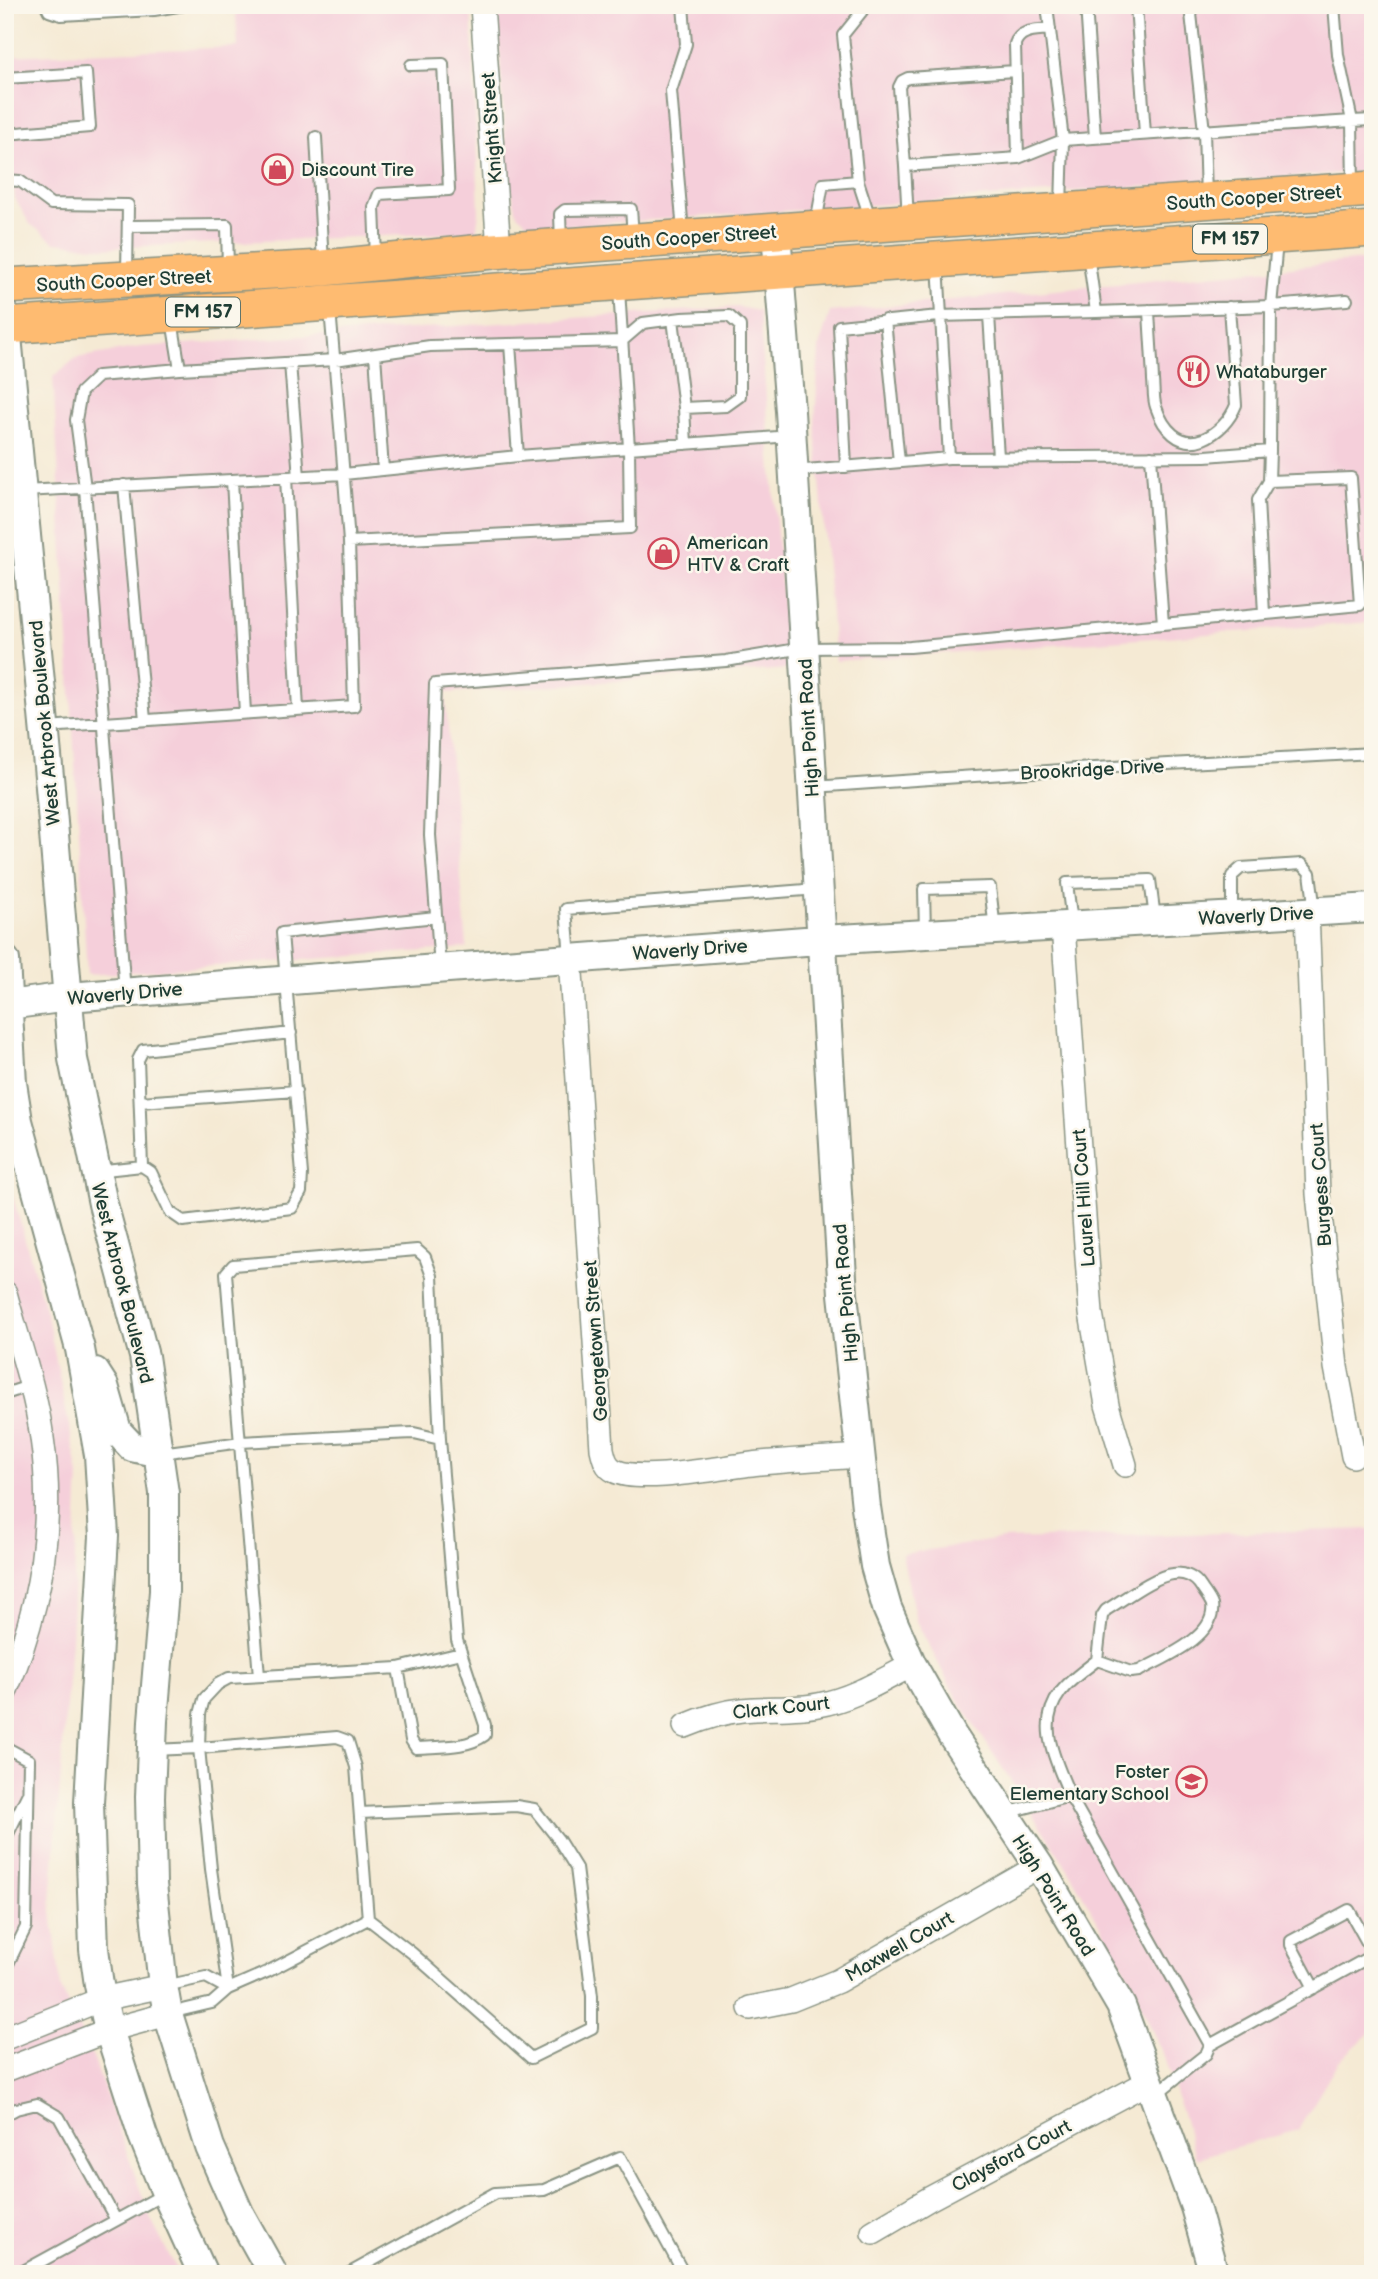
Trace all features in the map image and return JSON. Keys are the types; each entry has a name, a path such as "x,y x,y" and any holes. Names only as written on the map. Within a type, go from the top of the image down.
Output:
{"main road":[{"name":"South Cooper Street","path":"5,286 228,275 376,264 499,250 1206,199 1366,196"},
{"path":"1277,236 1293,218 1366,196"},
{"path":"1087,248 1097,237 1181,226 1200,213 1206,199"},
{"name":"South Cooper Street","path":"6,322 171,314 619,284 1373,229"}],"street":[{"name":"Knight Street","path":"482,5 499,250"},
{"name":"High Point Road","path":"776,232 791,436 843,1294 875,1566 887,1608 912,1665 952,1735 1039,1866 1121,2006 1195,2207 1214,2274"},
{"name":"West Arbrook Boulevard","path":"6,322 73,1059 96,1171 144,1356 164,1493 164,1591 150,1797 152,1884 163,1986 167,2014 210,2147 239,2213 273,2274"},
{"name":"Waverly Drive","path":"8,1004 125,992 570,957 1373,908"},
{"name":"Burgess Court","path":"1311,912 1318,1194 1336,1367 1353,1456"},
{"name":"Laurel Hill Court","path":"1068,926 1091,1313 1107,1405 1125,1465"},
{"name":"Georgetown Street","path":"570,957 605,1462 613,1471 626,1475 654,1475 759,1463 862,1456"},
{"path":"5,960 12,1083 18,1121 80,1349 99,1455 104,1536 89,1803 94,1949 109,2030 143,2136 203,2274"},
{"path":"5,1293 10,1327 32,1385 43,1439 47,1534 32,1618 5,1692"},
{"path":"80,1349 104,1386 117,1432 132,1447 160,1454"},
{"name":"Clark Court","path":"685,1726 708,1717 742,1710 814,1706 836,1702 912,1665"},
{"name":"Maxwell Court","path":"750,2008 791,2000 838,1981 1039,1866"},
{"path":"5,2038 102,1999 163,1986"},
{"path":"5,2070 109,2030 167,2014"},
{"name":"Claysford Court","path":"873,2232 929,2199 1153,2088"}],"lane":[{"path":"46,5 49,11 61,15 102,9 184,5"},
{"path":"683,5 686,44 671,91 684,238"},
{"path":"867,5 843,35 858,181 872,224"},
{"path":"1047,5 1063,140 1061,210"},
{"path":"1086,5 1095,138"},
{"path":"1136,5 1145,135"},
{"path":"1190,5 1204,131 1206,199"},
{"path":"1334,5 1338,55 1366,196"},
{"path":"1018,158 1015,44 1017,38 1025,33 1050,29"},
{"path":"376,264 374,207 379,194 449,190 443,64 411,65"},
{"path":"909,222 900,87 902,81 908,78 1015,71"},
{"path":"5,78 86,73 90,127 5,134"},
{"path":"905,166 1018,158 1063,140 1373,120"},
{"path":"316,137 323,268"},
{"path":"5,180 20,181 51,204 128,205 127,280"},
{"path":"816,228 823,184 858,181"},
{"path":"128,226 227,225 228,275"},
{"path":"1264,614 1258,500 1269,481 1271,306 1277,236"},
{"path":"1087,248 1096,312"},
{"path":"938,261 948,458"},
{"path":"349,542 630,528 629,448 619,284"},
{"path":"846,467 839,326 939,316 1271,306 1347,299"},
{"path":"44,727 354,706 349,542 330,303"},
{"path":"1149,310 1155,406 1177,439 1191,442 1204,438 1231,418 1236,405 1229,307"},
{"path":"171,314 180,369"},
{"path":"989,315 998,457"},
{"path":"125,992 85,488 76,420 81,392 98,376 335,360 430,346 622,341 643,323 729,316 740,326 740,396 726,406 684,408"},
{"path":"673,319 686,444"},
{"path":"885,320 900,462"},
{"path":"510,344 518,456"},
{"path":"375,354 383,470"},
{"path":"290,363 299,477"},
{"path":"22,491 344,474 518,456 791,436"},
{"path":"793,471 948,458 1206,456 1270,451"},
{"path":"1151,456 1163,624"},
{"path":"286,477 298,710"},
{"path":"440,967 430,835 435,684 726,661 803,648 910,646 1360,605 1351,478 1269,481"},
{"path":"232,480 245,713"},
{"path":"124,485 145,720"},
{"name":"Brookridge Drive","path":"811,787 1373,753"},
{"path":"1233,916 1232,876 1241,867 1301,864 1310,873 1311,912"},
{"path":"1068,926 1067,883 1150,880 1155,921"},
{"path":"925,934 924,889 990,887 995,930"},
{"path":"570,957 566,909 818,889"},
{"path":"96,1171 142,1166 150,1172 170,1212 183,1221 292,1208 301,1192 302,1174 282,933 436,917"},
{"path":"142,1166 138,1060 143,1051 291,1033"},
{"path":"139,1102 296,1090"},
{"path":"259,1676 226,1273 233,1265 418,1250 425,1257 432,1276 440,1439 457,1640 485,1725 485,1735 461,1745 415,1748 411,1740 398,1668"},
{"path":"5,1394 32,1385"},
{"path":"160,1454 241,1442 414,1433 440,1439"},
{"path":"1097,1660 1131,1672 1139,1671 1199,1637 1212,1616 1212,1604 1198,1582 1188,1575 1172,1574 1160,1578 1106,1610 1102,1616 1097,1660 1061,1691 1049,1711 1048,1740 1070,1796 1210,2045"},
{"path":"228,1989 211,1868 199,1748 200,1714 204,1699 218,1684 229,1678 398,1668 461,1653"},
{"path":"152,1750 338,1737 348,1741 356,1767 368,1919 421,1961 531,2058 592,2028 592,1996 576,1868 558,1839 534,1809 516,1806 360,1813"},
{"path":"5,1746 29,1760 26,1927 5,1970"},
{"path":"5,1840 29,1791"},
{"path":"1003,1813 1070,1796"},
{"path":"1153,2088 1206,2054 1210,2045 1314,1989 1373,1954 1349,1910 1291,1941 1314,1989"},
{"path":"167,2014 212,2003 228,1989 267,1972 368,1919"},
{"path":"163,1986 206,1978 228,1989"},
{"path":"5,2115 37,2104 59,2117 116,2220"},
{"path":"348,2274 495,2193 544,2190 620,2157 684,2274"},
{"path":"18,2274 166,2193"}],"shaded area":[{"path":"235,5 471,5 479,212 476,232 102,248 55,242 30,224 15,199 5,100 5,56 238,47"},
{"path":"497,5 1373,5 1373,171 534,228 517,214 507,169"},
{"path":"1364,260 1373,369 1373,622 835,661 815,422 819,347 830,312"},
{"path":"738,307 759,311 788,669 445,693 467,948 87,975 53,377 76,358 141,347"},
{"path":"5,1169 47,1316 79,1475 71,1640 51,1902 61,1989 94,2060 151,2220 179,2274 5,2274"},
{"name":"Foster Elementary School","path":"1373,1529 1373,2030 1339,2061 1298,2130 1196,2158 1164,2057 1126,1971 1068,1869 955,1695 916,1621 902,1554 1002,1539"}],"place":[{"name":"Discount Tire","path":"278,169"},
{"name":"Whataburger","path":"1193,371"},
{"name":"American HTV & Craft","path":"664,553"},
{"name":"Foster Elementary School","path":"1192,1782"}]}
